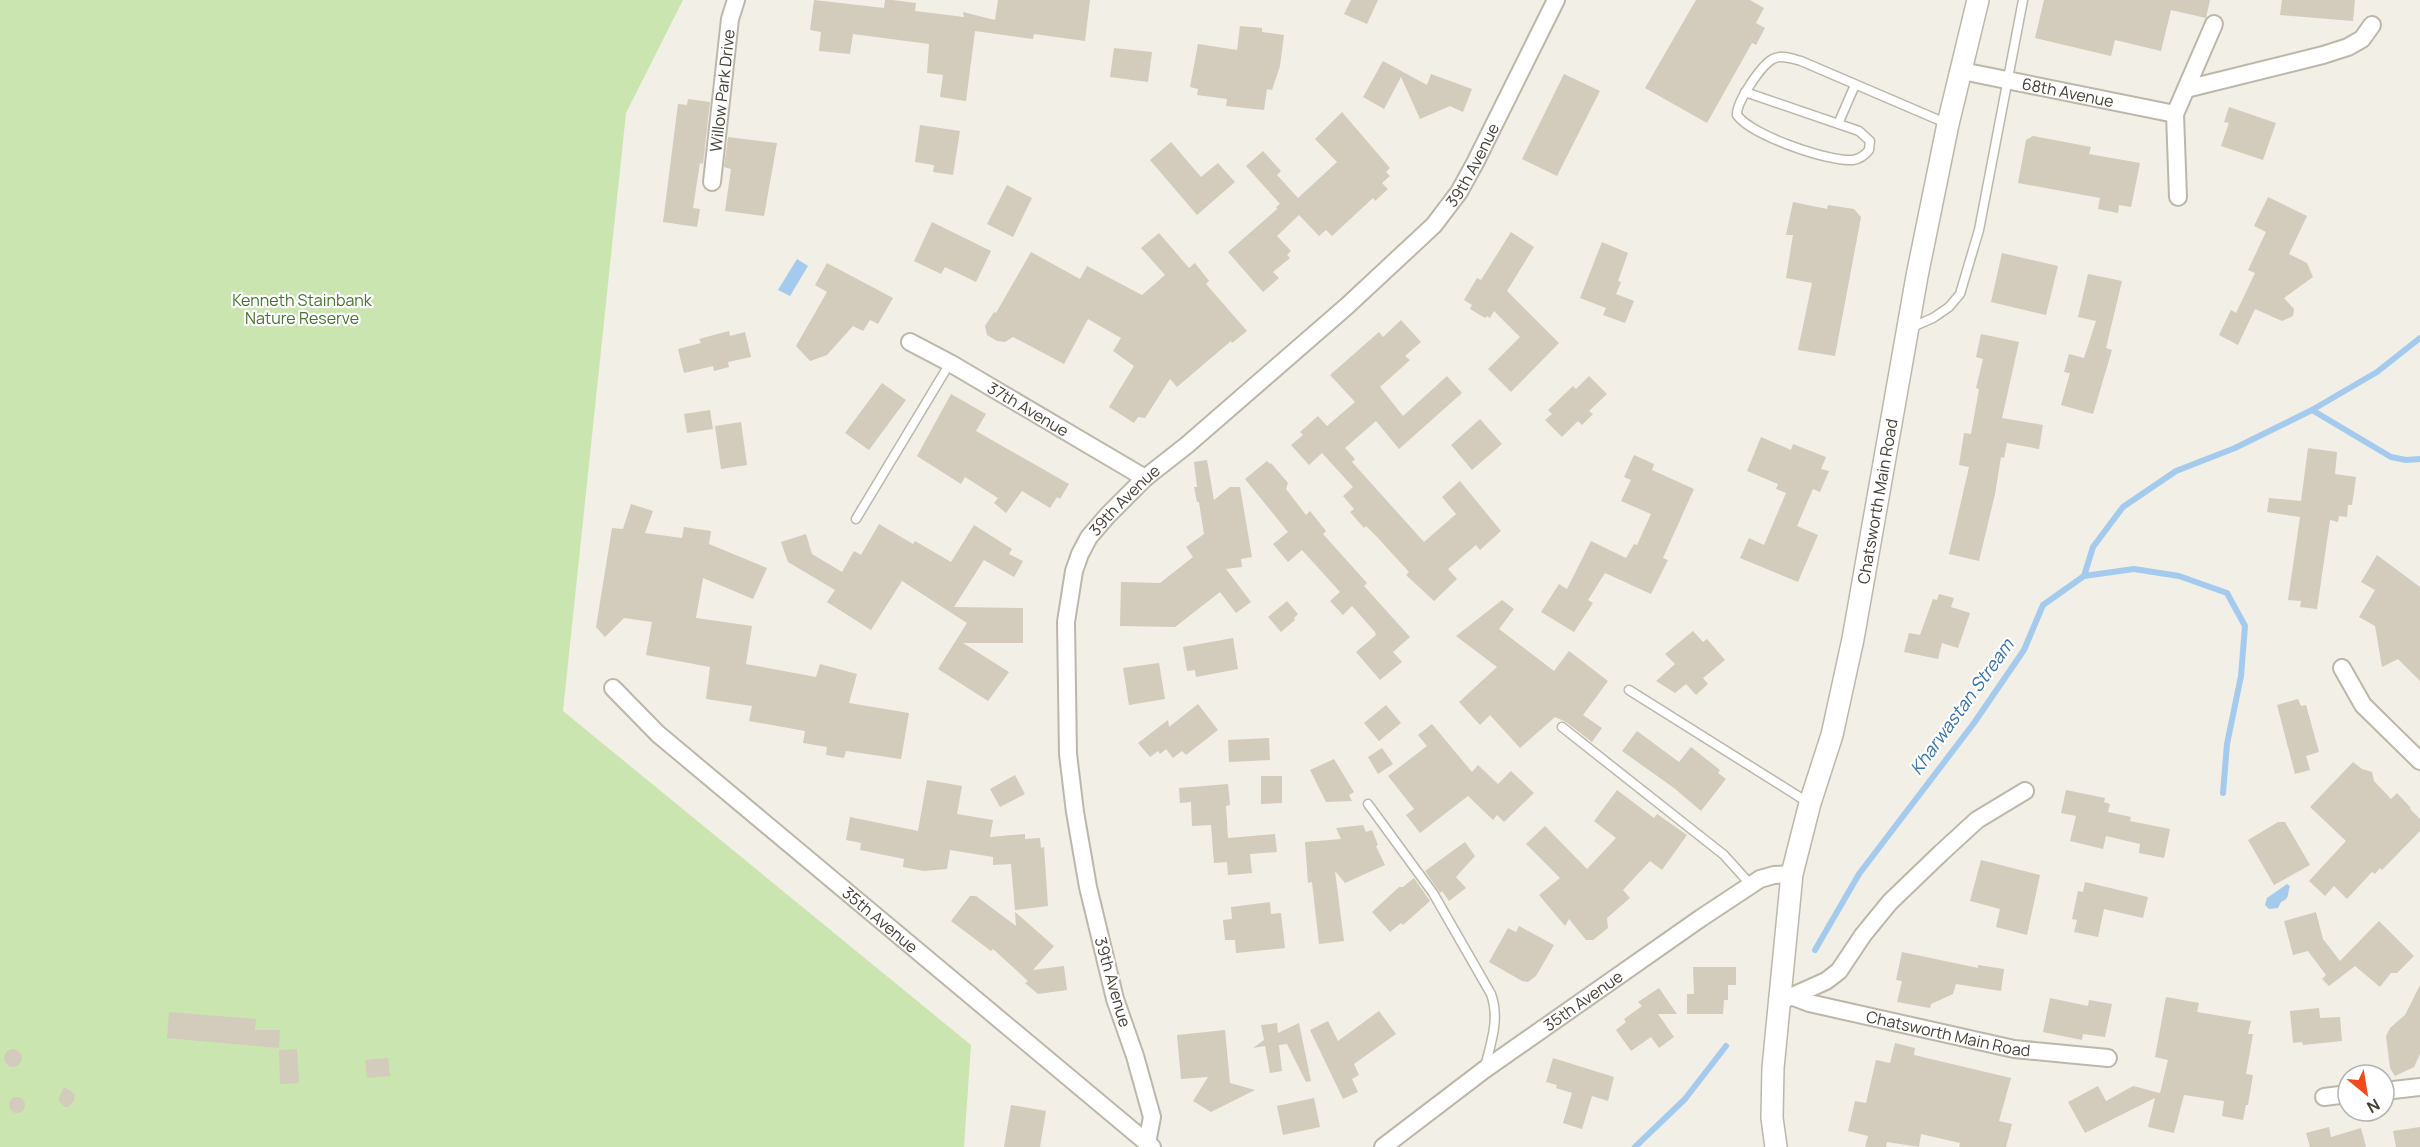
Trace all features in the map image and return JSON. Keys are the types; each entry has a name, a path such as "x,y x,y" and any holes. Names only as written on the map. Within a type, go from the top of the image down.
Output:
{"street":[{"name":"Willow Park Drive","path":"712,182 730,19 736,0"},
{"name":"39th Avenue","path":"1149,1145 1152,1117 1135,1056 1115,999 1088,887 1075,812 1068,754 1066,686 1066,622 1074,571 1089,537 1145,478 1187,445 1347,306 1434,225 1459,192 1475,163 1556,0"},
{"name":"Chatsworth Main Road","path":"1776,1147 1772,1118 1773,1068 1785,999 1792,874 1810,803 1832,735 1853,639 1917,276 1948,124 1978,0"},
{"path":"2178,197 2175,114 2214,24"},
{"path":"2186,89 2348,47 2362,39 2372,25"},
{"name":"68th Avenue","path":"1962,71 2175,114"},
{"name":"37th Avenue","path":"910,342 950,363 1145,478"},
{"path":"2342,668 2363,705 2420,761"},
{"name":"35th Avenue","path":"613,688 658,734 1149,1145"},
{"path":"1785,999 1826,981 1839,971 1863,934 1890,902 1977,820 2025,791"},
{"name":"35th Avenue","path":"1383,1147 1484,1070 1751,885 1774,875 1792,874"},
{"name":"Chatsworth Main Road","path":"1785,999 2014,1049 2108,1058"},
{"path":"2396,1089 2420,1087"},
{"path":"2324,1097 2336,1096"}],"lane":[{"path":"1908,329 1933,318 1949,307 1960,294 1979,230 2023,0"},
{"path":"1745,92 1859,131 1871,146 1866,154 1853,160 1804,151 1752,130 1737,115 1736,109 1745,92 1765,65 1774,58 1784,57 1801,61 1948,124"},
{"path":"1838,124 1855,85"},
{"path":"856,519 950,363"},
{"path":"1629,690 1810,803"},
{"path":"1562,727 1724,855 1751,885"},
{"path":"1368,804 1433,893 1491,994 1496,1007 1496,1022 1484,1070"}],"green space":[{"name":"Kenneth Stainbank Nature Reserve","path":"0,0 683,0 626,113 563,711 971,1045 964,1147 0,1147"}],"water":[{"path":"797,259 808,266 790,296 778,290"},
{"path":"2287,884 2290,886 2287,898 2278,908 2269,909 2265,905 2267,898"}],"building":[{"path":"814,0 884,8 885,0 892,0 916,3 915,11 964,17 963,12 995,20 998,0 1090,0 1085,41 1034,34 1033,39 975,31 966,101 940,97 943,75 927,73 929,44 853,34 850,54 819,51 821,32 810,30"},
{"path":"1351,0 1378,0 1367,24 1344,14"},
{"path":"1696,0 1750,0 1764,8 1756,23 1765,28 1756,45 1752,43 1707,123 1645,88"},
{"path":"2044,0 2210,0 2206,18 2171,10 2161,51 2115,40 2111,56 2035,38"},
{"path":"2282,0 2355,0 2353,21 2280,15"},
{"path":"1240,26 1262,28 1262,32 1284,35 1280,66 1272,90 1267,89 1264,110 1226,106 1227,99 1197,95 1198,89 1190,87 1198,44 1237,50"},
{"path":"1114,48 1152,52 1148,82 1110,77"},
{"path":"1383,61 1427,85 1431,74 1472,89 1463,112 1450,106 1420,119 1401,77 1384,109 1363,97"},
{"path":"1564,74 1600,91 1557,176 1522,159"},
{"path":"688,99 710,102 703,164 700,163 693,208 700,209 697,227 663,222 678,104 687,105"},
{"path":"2229,107 2276,123 2263,160 2221,146 2229,123 2224,122"},
{"path":"1342,112 1390,168 1386,172 1390,176 1382,183 1388,189 1375,201 1373,198 1332,236 1326,230 1319,236 1299,215 1277,236 1291,251 1287,255 1290,258 1273,272 1279,278 1263,292 1228,252 1280,204 1246,166 1263,151 1281,171 1277,175 1298,198 1337,162 1315,139"},
{"path":"920,125 960,131 953,175 933,172 934,165 915,162"},
{"path":"2033,136 2091,147 2089,154 2140,163 2131,207 2119,205 2118,213 2098,209 2100,198 2018,183 2026,140"},
{"path":"728,137 777,143 764,216 725,211 731,169 724,167"},
{"path":"1171,142 1201,177 1218,163 1235,182 1197,215 1150,160"},
{"path":"1007,185 1032,198 1013,237 987,224"},
{"path":"2268,197 2307,216 2289,254 2307,263 2313,277 2284,298 2294,309 2293,316 2282,321 2255,309 2238,345 2219,335 2231,310 2236,313 2255,273 2248,270 2266,232 2254,226"},
{"path":"1793,202 1827,209 1828,205 1854,209 1861,217 1835,356 1798,350 1812,283 1786,278 1793,235 1786,235"},
{"path":"932,222 991,251 976,282 945,267 941,274 914,261"},
{"path":"1511,232 1534,247 1507,291 1559,343 1511,392 1488,369 1520,337 1494,311 1490,318 1487,316 1485,318 1470,309 1472,305 1464,300 1477,278 1481,280"},
{"path":"1159,233 1189,268 1195,263 1209,281 1206,284 1247,331 1232,343 1231,341 1177,387 1170,379 1145,418 1138,417 1134,423 1109,407 1134,366 1113,351 1121,338 1088,319 1064,364 1013,337 1005,342 997,341 987,335 985,326 994,312 996,313 1031,252 1080,279 1087,266 1142,295 1165,275 1141,248"},
{"path":"1602,242 1628,253 1616,294 1634,301 1625,323 1603,315 1606,308 1580,298"},
{"path":"2002,253 2058,266 2046,315 1991,302"},
{"path":"827,263 893,298 878,324 870,320 863,331 853,326 827,355 810,361 796,346 827,292 815,285"},
{"path":"2088,274 2122,281 2106,348 2112,350 2093,414 2061,405 2070,373 2064,372 2069,354 2084,358 2096,321 2078,317"},
{"path":"1401,320 1421,342 1405,356 1410,360 1380,387 1403,416 1447,376 1462,393 1399,449 1376,421 1345,448 1355,459 1352,462 1424,542 1456,514 1442,497 1460,481 1501,531 1480,550 1476,545 1448,569 1457,579 1434,601 1406,575 1409,572 1378,538 1366,526 1364,528 1350,512 1354,509 1343,496 1353,487 1322,453 1309,465 1291,445 1303,435 1300,432 1318,416 1327,426 1355,402 1330,375 1379,332 1383,337"},
{"path":"729,331 730,336 745,332 751,357 728,362 729,367 714,371 713,366 684,373 678,349 701,343 699,339"},
{"path":"1981,334 2019,342 2002,418 2043,425 2039,449 2007,443 2004,458 2001,457 1979,561 1949,554 1969,467 1959,465 1964,433 1971,434 1979,389 1976,388 1983,359 1976,357"},
{"path":"1589,376 1607,394 1589,411 1593,414 1582,425 1578,421 1562,437 1545,420 1552,414 1548,410 1573,386 1576,389"},
{"path":"882,383 906,400 869,450 845,433"},
{"path":"951,394 986,414 976,431 1069,484 1060,499 1057,497 1050,508 1022,491 1006,513 994,503 998,498 965,477 961,484 917,456"},
{"path":"710,410 713,429 687,433 684,414"},
{"path":"1480,419 1502,444 1472,470 1451,445"},
{"path":"741,422 747,465 721,469 715,426"},
{"path":"1761,437 1791,450 1793,444 1826,457 1821,469 1829,471 1820,492 1813,489 1797,526 1818,535 1798,582 1740,558 1749,538 1764,545 1786,493 1776,489 1778,484 1747,471"},
{"path":"2308,448 2337,452 2335,474 2356,477 2352,505 2348,505 2347,517 2339,516 2338,522 2330,520 2317,609 2300,607 2301,601 2288,600 2300,517 2267,512 2269,498 2301,501"},
{"path":"1634,455 1654,464 1652,470 1694,489 1663,558 1668,560 1651,594 1605,573 1588,600 1593,603 1574,632 1541,612 1559,584 1567,589 1591,541 1626,558 1634,544 1637,545 1651,514 1621,501 1631,480 1624,477"},
{"path":"1207,460 1214,500 1230,487 1240,487 1252,557 1241,559 1242,567 1226,569 1251,602 1236,613 1220,592 1175,627 1120,626 1121,582 1160,583 1193,557 1186,547 1204,534 1194,487 1197,487 1194,462"},
{"path":"1267,461 1288,483 1286,489 1306,515 1310,511 1326,531 1323,534 1367,583 1364,586 1410,637 1393,652 1402,662 1380,680 1356,652 1376,635 1375,632 1352,606 1343,615 1330,601 1340,592 1302,550 1288,562 1273,544 1288,532 1245,479"},
{"path":"631,504 653,511 645,533 682,538 684,527 711,531 709,544 767,568 753,599 703,578 696,618 752,626 746,664 816,677 820,664 857,674 849,703 909,713 901,759 846,751 844,758 826,755 827,747 803,743 805,731 749,721 752,706 706,699 710,667 646,655 652,622 624,618 605,637 596,627 612,528 623,529"},
{"path":"879,524 913,544 915,541 951,562 974,525 1012,549 1009,554 1023,561 1014,577 984,560 954,607 1023,608 1023,643 963,643 1009,672 988,701 938,669 967,623 902,581 871,630 827,602 835,590 788,562 781,542 806,534 812,554 842,572 854,551 861,555"},
{"path":"2377,555 2420,587 2420,681 2398,659 2382,667 2375,626 2359,617 2375,590 2361,582"},
{"path":"1939,594 1954,598 1951,607 1970,613 1958,648 1942,643 1938,659 1904,652 1909,633 1920,635 1933,599 1937,600"},
{"path":"1502,600 1514,609 1499,629 1554,671 1569,651 1608,681 1583,715 1602,728 1592,742 1566,722 1555,717 1520,748 1490,715 1480,725 1459,702 1497,667 1456,636"},
{"path":"1287,601 1298,614 1295,620 1281,632 1268,617"},
{"path":"1693,631 1703,642 1707,639 1725,660 1703,678 1708,684 1696,695 1686,684 1675,693 1656,681 1675,664 1665,654"},
{"path":"1233,638 1238,669 1196,677 1195,670 1187,671 1183,647"},
{"path":"1159,663 1165,699 1129,705 1123,668"},
{"path":"2298,699 2301,706 2306,705 2319,752 2306,756 2310,770 2295,774 2277,705"},
{"path":"1198,704 1218,730 1186,755 1182,751 1173,758 1166,749 1150,757 1138,743 1168,720 1169,727"},
{"path":"1386,705 1401,723 1379,741 1364,723"},
{"path":"1432,724 1472,772 1478,765 1498,784 1511,771 1534,793 1504,822 1497,815 1493,820 1468,796 1420,833 1406,815 1414,809 1388,776 1427,746 1418,735"},
{"path":"1637,731 1679,762 1691,747 1720,770 1718,773 1726,779 1701,811 1674,788 1622,751"},
{"path":"1269,738 1270,760 1229,762 1228,740"},
{"path":"1382,748 1393,764 1378,774 1368,757"},
{"path":"1334,759 1354,792 1349,795 1352,801 1326,802 1310,770"},
{"path":"2353,762 2362,769 2372,772 2374,781 2391,799 2397,793 2420,819 2420,831 2382,870 2380,868 2375,874 2372,872 2347,899 2334,886 2325,896 2309,881 2346,841 2310,807"},
{"path":"1015,775 1025,794 1000,807 990,789"},
{"path":"1261,776 1282,776 1282,803 1261,804"},
{"path":"927,780 962,786 957,814 993,820 990,837 1025,834 1025,839 1040,838 1041,848 1044,847 1048,906 1015,910 1011,864 993,865 993,857 950,850 947,869 924,871 903,867 904,859 860,850 861,843 846,840 850,817 918,831"},
{"path":"1228,784 1230,805 1226,806 1228,838 1275,834 1277,852 1250,854 1252,873 1228,875 1227,862 1214,863 1211,825 1192,826 1191,802 1180,803 1179,788"},
{"path":"1617,790 1654,818 1657,814 1687,835 1662,870 1650,861 1623,890 1630,898 1607,918 1608,928 1593,940 1586,940 1569,919 1565,926 1539,895 1560,878 1526,844 1545,826 1587,869 1616,838 1594,821"},
{"path":"2066,790 2105,798 2104,802 2110,804 2108,812 2131,817 2130,821 2170,829 2164,858 2139,853 2140,844 2106,836 2103,849 2070,841 2076,816 2061,813"},
{"path":"2278,822 2285,822 2310,865 2274,885 2248,840"},
{"path":"1363,825 1366,832 1372,830 1378,845 1376,846 1385,865 1345,883 1335,871 1344,941 1319,944 1312,882 1308,883 1305,842 1341,839 1336,828"},
{"path":"1465,842 1475,856 1456,877 1466,888 1449,901 1442,891 1440,893 1425,871"},
{"path":"1981,860 2040,875 2027,935 1996,927 2000,909 1970,901"},
{"path":"1414,878 1430,901 1403,925 1401,923 1390,932 1372,912 1399,887 1403,887"},
{"path":"2085,882 2148,897 2143,918 2104,909 2098,937 2074,932 2077,920 2072,919 2078,891 2083,892"},
{"path":"970,896 976,896 1016,926 1015,912 1054,946 1033,970 1064,966 1067,990 1038,994 1025,983 1028,981 993,949 991,951 951,921"},
{"path":"1270,902 1271,914 1281,913 1285,948 1236,953 1235,940 1225,940 1223,920 1232,919 1231,907"},
{"path":"2316,912 2323,939 2340,961 2379,921 2414,956 2397,973 2391,973 2380,987 2355,966 2329,986 2322,979 2326,975 2308,951 2293,955 2284,921"},
{"path":"1519,926 1554,945 1536,976 1528,982 1522,981 1489,962 1508,928 1516,932"},
{"path":"1902,952 1978,968 1978,965 2004,969 2001,991 1956,984 1953,994 1931,1004 1930,1008 1897,1002 1902,981 1896,980"},
{"path":"1693,967 1736,967 1736,985 1728,985 1728,1000 1724,1000 1723,1014 1687,1014 1687,994 1694,994"},
{"path":"2420,985 2420,1054 2414,1067 2396,1076 2396,1063 2389,1063 2386,1036 2390,1028 2405,1015"},
{"path":"1659,988 1677,1014 1658,1014 1674,1037 1659,1048 1651,1037 1631,1051 1616,1030 1626,1022 1624,1019 1642,1006 1638,1002"},
{"path":"2166,997 2199,1003 2197,1012 2251,1021 2248,1034 2253,1034 2246,1074 2253,1075 2243,1120 2222,1116 2224,1101 2184,1095 2174,1133 2148,1127 2155,1098 2085,1133 2068,1102 2098,1086 2106,1101 2133,1086 2160,1093 2168,1060 2155,1057"},
{"path":"2050,998 2088,1006 2089,1000 2112,1004 2105,1037 2083,1034 2082,1040 2043,1032"},
{"path":"2319,1008 2320,1018 2340,1017 2342,1041 2303,1045 2302,1042 2293,1043 2290,1011"},
{"path":"1379,1011 1396,1034 1354,1064 1359,1075 1352,1079 1358,1092 1343,1099 1310,1030 1328,1021 1338,1041"},
{"path":"169,1012 256,1019 255,1030 280,1030 279,1048 167,1038"},
{"path":"1277,1023 1278,1033 1299,1023 1311,1081 1306,1082 1287,1044 1279,1045 1282,1071 1270,1073 1265,1046 1253,1048 1264,1040 1261,1025"},
{"path":"1225,1030 1230,1083 1255,1090 1211,1112 1193,1101 1208,1077 1181,1079 1177,1035"},
{"path":"1895,1043 1915,1048 1914,1055 2011,1078 1999,1121 2012,1124 2006,1147 1959,1147 1960,1143 1921,1134 1919,1147 1887,1142 1886,1147 1865,1147 1868,1136 1848,1131 1855,1101 1866,1103 1876,1060 1890,1063"},
{"path":"13,1049 19,1052 22,1058 19,1064 13,1067 7,1064 4,1058 7,1052"},
{"path":"297,1049 299,1083 280,1084 279,1050"},
{"path":"388,1058 390,1076 367,1078 365,1060"},
{"path":"1553,1058 1614,1077 1608,1101 1592,1096 1582,1129 1563,1123 1572,1093 1546,1082"},
{"path":"64,1087 75,1094 74,1101 68,1107 64,1107 58,1100"},
{"path":"14,1097 20,1097 25,1105 23,1111 14,1113 9,1108 9,1102"},
{"path":"1314,1098 1320,1127 1283,1135 1277,1106"},
{"path":"1011,1105 1046,1111 1040,1147 1004,1147"},
{"path":"2329,1127 2331,1137 2361,1128 2366,1147 2310,1147 2306,1133"},
{"path":"2420,1127 2420,1147 2396,1147 2393,1131"}],"waterway":[{"path":"2084,576 2093,547 2123,507 2176,471 2235,448 2312,410 2377,372 2420,338"},
{"path":"2312,410 2391,457 2406,460 2420,459"},
{"name":"Kharwastan Stream","path":"1815,950 1859,874 1974,723 2024,650 2043,605 2084,576 2134,569 2179,576 2227,593 2245,626 2241,676 2227,744 2223,793"},
{"name":"Kharwastan Stream","path":"1635,1147 1685,1099 1726,1046"}]}
